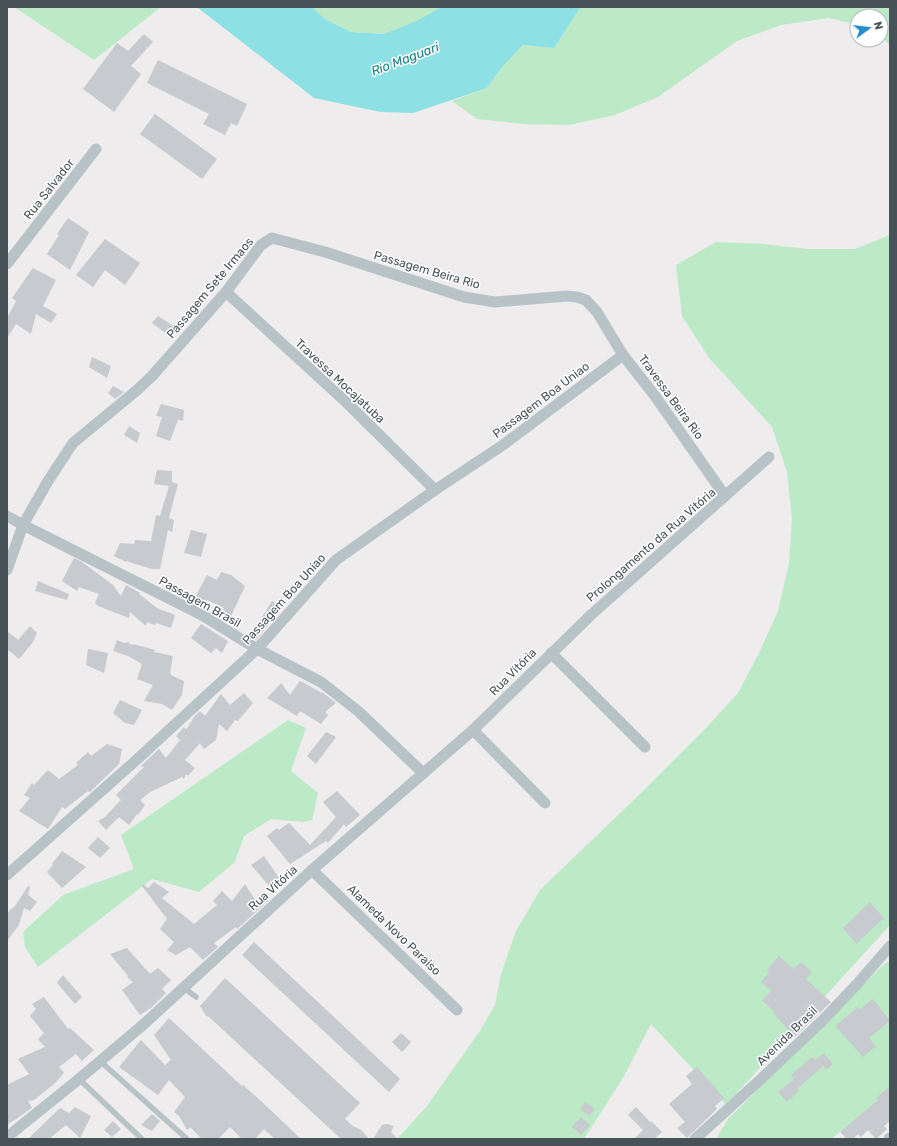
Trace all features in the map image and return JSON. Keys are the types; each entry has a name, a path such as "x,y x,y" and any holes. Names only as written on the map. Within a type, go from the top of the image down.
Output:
{"street":[{"name":"Rua Salvador","path":"7,264 96,149"},
{"name":"Passagem Sete Irmaos","path":"7,570 23,525 48,481 73,442 136,391 170,356 226,292 261,245 272,238"},
{"name":"Passagem Beira Rio","path":"272,238 325,252 464,297 495,302 567,296 577,297 586,300 597,312"},
{"name":"Travessa Mocajatuba","path":"226,292 346,402 435,490"},
{"name":"Travessa Beira Rio","path":"597,312 623,355 655,396 725,496"},
{"name":"Passagem Boa Uniao","path":"7,875 133,763 257,649 336,560 435,490 503,445 623,355"},
{"name":"Prolongamento da Rua Vitória","path":"551,653 592,614 769,457"},
{"name":"Passagem Brasil","path":"7,516 202,615 257,649 321,682 358,711 423,773"},
{"name":"Rua Vitória","path":"7,1137 144,1024 312,870 473,730 551,653"},
{"path":"551,653 645,747"},
{"path":"473,730 545,803"},
{"name":"Alameda Novo Paraiso","path":"312,870 457,1010"},
{"name":"Avenida Brasil","path":"695,1139 823,1020 890,946"}],"lane":[{"path":"183,987 196,997"},
{"path":"100,1061 187,1139"},
{"path":"79,1079 142,1139"}],"green space":[{"path":"14,7 161,7 94,60"},
{"path":"312,7 442,7 416,21 384,34 351,32 325,19"},
{"path":"890,7 890,45 889,8 849,8 849,23 829,18 781,25 737,41 658,97 615,115 569,125 524,124 477,119 452,101 487,88 502,67 523,45 554,48 580,8"},
{"path":"890,235 890,925 726,1105 651,1024 623,1078 584,1139 397,1139 427,1106 480,1031 495,1005 501,974 516,931 540,890 641,793 706,728 738,693 759,653 778,611 789,563 792,518 787,472 772,427 709,358 682,316 676,265 716,242 763,244 808,249 855,249"},
{"path":"288,720 306,728 291,771 318,793 312,820 304,822 271,819 244,836 235,862 199,892 152,879 38,967 25,947 23,932 63,895 134,869 121,835"},
{"path":"890,961 890,1093 831,1139 716,1139 728,1119 885,963"}],"water":[{"name":"Rio Maguari","path":"197,7 312,7 325,19 351,32 384,34 416,21 442,7 588,7 580,8 554,48 523,45 502,67 487,88 413,113 381,112 314,98"}],"building":[{"path":"144,34 153,42 131,66 141,74 114,112 83,89 117,43 128,51"},
{"path":"158,60 247,104 237,126 231,123 225,135 203,124 209,114 147,83"},
{"path":"155,114 217,159 202,179 140,134"},
{"path":"68,218 89,232 70,270 47,254 59,235 57,234"},
{"path":"105,239 140,263 125,285 105,270 93,287 76,275"},
{"path":"33,268 56,280 43,306 57,314 51,323 36,314 31,334 16,324 7,338 7,318 16,301 12,298"},
{"path":"158,316 175,327 168,335 152,323"},
{"path":"92,357 111,366 107,378 89,367"},
{"path":"113,386 124,392 115,399 108,393"},
{"path":"161,404 184,410 183,421 178,420 170,441 156,436 162,417 156,416"},
{"path":"129,426 140,433 137,443 124,435"},
{"path":"157,470 172,471 172,482 178,484 169,518 174,520 172,532 168,530 160,569 152,569 127,561 126,562 114,556 120,543 134,544 135,540 151,541 156,515 160,516 169,486 154,484"},
{"path":"191,530 207,534 201,557 184,553"},
{"path":"74,558 82,562 113,585 121,596 126,585 140,593 139,594 157,608 175,615 171,628 156,623 155,625 147,622 146,626 130,612 129,618 98,606 95,603 99,594 79,587 77,591 62,581"},
{"path":"221,572 231,575 245,586 231,616 222,613 224,608 207,600 204,606 193,601 207,575 217,580"},
{"path":"38,581 69,594 67,600 35,591"},
{"path":"272,601 283,607 256,640 250,637"},
{"path":"201,624 228,641 222,653 216,648 211,653 191,638"},
{"path":"30,626 37,633 33,642 19,659 7,649 7,631 18,640"},
{"path":"117,640 155,650 154,652 173,656 170,673 171,675 184,681 182,695 172,710 162,704 144,701 153,685 137,679 142,664 128,656 113,651"},
{"path":"88,649 108,653 104,673 86,665"},
{"path":"300,681 322,692 336,703 325,712 328,715 321,724 300,711 297,716 267,698 281,683 290,695"},
{"path":"244,693 253,703 238,721 235,720 227,731 219,724 216,740 204,749 200,743 185,760 195,768 188,776 186,774 184,779 182,777 150,792 140,800 145,805 129,825 119,817 106,830 98,821 105,817 121,800 116,795 144,767 141,766 159,749 166,758 180,740 176,736 184,727 186,730 194,717 200,711 205,716 221,694 230,705"},
{"path":"120,700 142,710 134,725 125,723 113,713"},
{"path":"326,732 336,737 316,764 307,756"},
{"path":"107,744 122,749 119,764 90,792 88,791 65,809 62,807 48,829 19,811 30,798 24,795 32,783 34,785 48,770 59,779 78,765 76,763 88,752 91,756"},
{"path":"337,791 360,815 346,827 344,824 328,843 326,841 290,864 267,836 277,828 279,830 289,823 310,845 336,817 323,802"},
{"path":"98,837 110,848 100,858 88,848"},
{"path":"62,851 86,867 62,888 47,872"},
{"path":"264,856 282,882 271,888 251,865"},
{"path":"154,882 169,892 162,898 194,924 217,905 213,901 222,891 232,901 245,884 255,900 262,893 269,900 237,929 236,927 214,943 218,947 203,960 190,947 176,955 167,950 174,942 160,929 167,919 142,886 143,884 148,888"},
{"path":"28,886 30,887 28,895 37,902 30,911 24,908 19,925 7,941 7,913 15,906"},
{"path":"870,902 884,918 856,944 843,928"},
{"path":"254,942 400,1079 389,1092 242,955"},
{"path":"127,948 150,974 158,968 171,980 162,989 166,993 151,1008 140,1015 122,990 133,982 127,977 128,976 110,954"},
{"path":"779,956 794,969 801,962 812,972 806,979 831,1002 795,1037 762,1000 771,991 761,982 769,972 767,970"},
{"path":"63,975 82,997 75,1004 57,983"},
{"path":"225,978 360,1103 345,1119 353,1126 361,1130 369,1139 341,1139 208,1016 207,1017 200,1006"},
{"path":"44,997 68,1029 70,1028 94,1050 82,1061 76,1054 59,1067 64,1073 54,1084 34,1100 28,1101 32,1108 7,1125 7,1085 29,1074 18,1059 45,1047 38,1039 44,1033 30,1016 36,1009 32,1004"},
{"path":"873,999 890,1021 869,1038 876,1046 863,1057 835,1026 858,1007 859,1010"},
{"path":"169,1018 301,1139 275,1139 264,1129 255,1139 242,1139 230,1127 218,1139 202,1139 190,1127 187,1130 179,1116 174,1112 185,1097 169,1080 158,1095 119,1067 141,1040 165,1065 171,1060 154,1035"},
{"path":"401,1033 411,1042 402,1052 392,1042"},
{"path":"824,1053 833,1064 826,1070 823,1066 797,1089 799,1091 787,1102 778,1092 794,1079 791,1075 812,1057 815,1060"},
{"path":"697,1067 724,1098 715,1106 717,1109 687,1138 677,1128 685,1122 669,1104 692,1084 686,1076"},
{"path":"890,1086 890,1121 884,1126 887,1129 876,1139 868,1130 861,1137 858,1134 853,1139 847,1139 840,1132 878,1100 876,1098"},
{"path":"585,1102 595,1109 589,1116 580,1109"},
{"path":"75,1107 91,1116 80,1138 66,1125 49,1139 28,1139 60,1108 69,1113"},
{"path":"636,1107 662,1132 654,1139 634,1139 643,1130 628,1115"},
{"path":"152,1114 160,1121 152,1131 141,1125"},
{"path":"581,1117 590,1125 581,1135 572,1127"},
{"path":"113,1121 121,1129 112,1137 104,1130"},
{"path":"387,1124 394,1126 391,1132 398,1139 373,1139 382,1125"}]}
